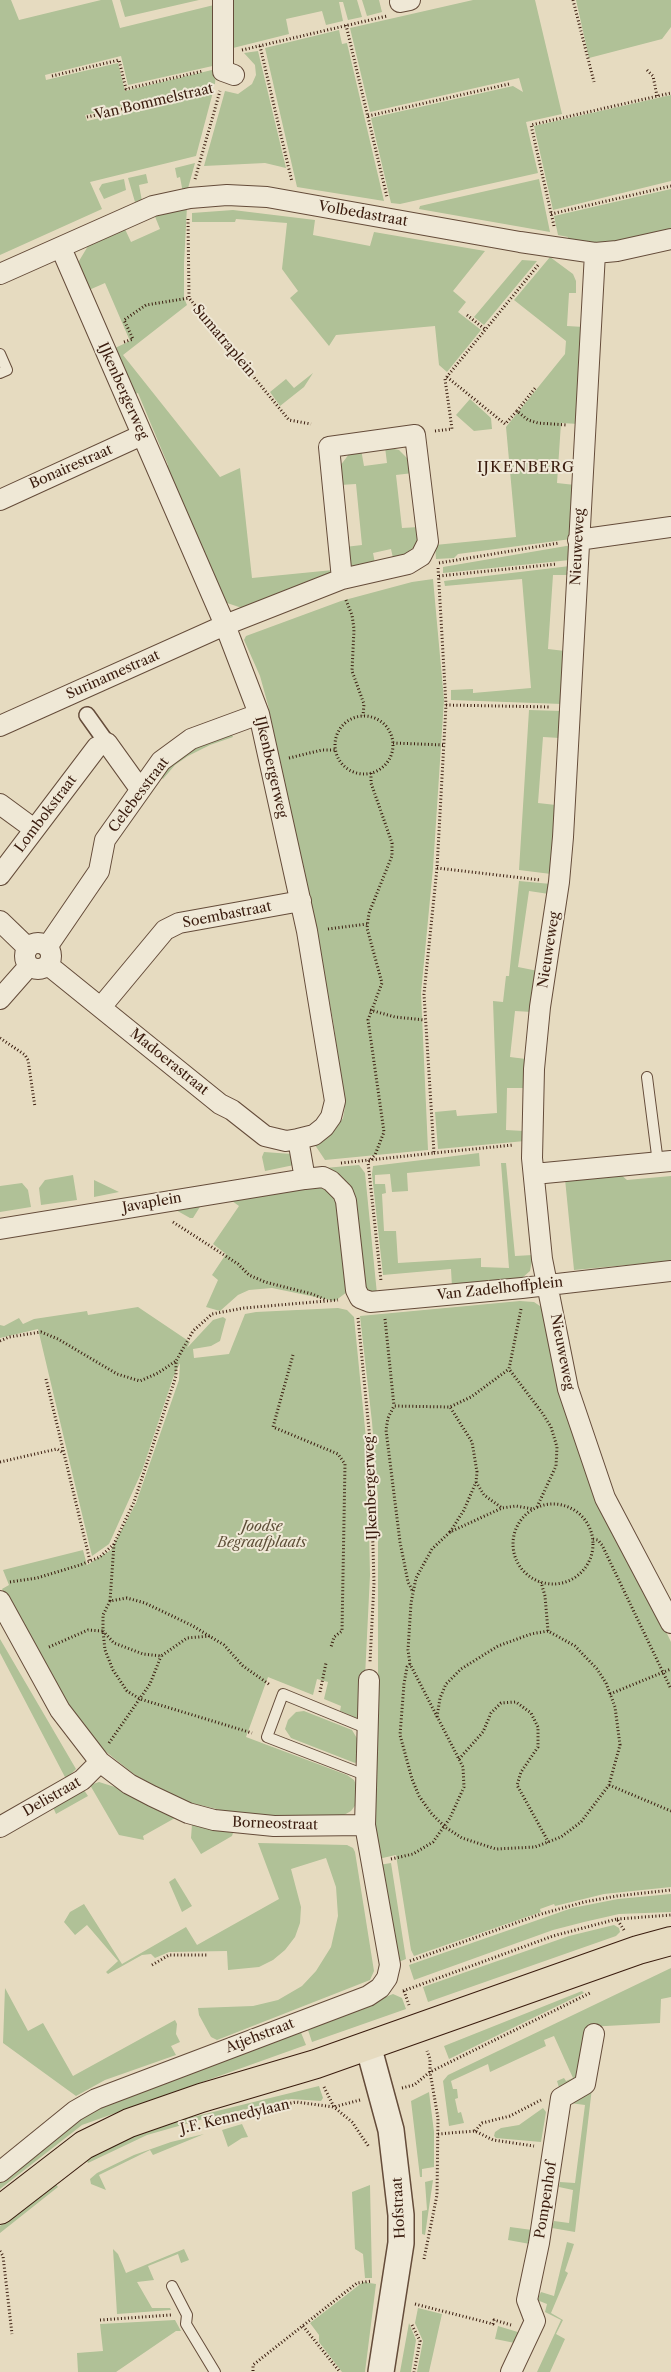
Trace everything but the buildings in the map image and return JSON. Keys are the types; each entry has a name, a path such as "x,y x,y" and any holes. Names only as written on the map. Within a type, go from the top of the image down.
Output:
{"main road":[{"name":"J.F. Kennedylaan","path":"0,2210 58,2163 105,2133 201,2098 316,2064 638,1950 671,1941"}],"street":[{"path":"223,0 227,65"},
{"name":"Volbedastraat","path":"0,274 153,206 190,198 227,195 267,197 553,248 595,253 617,251 671,239"},
{"name":"IJkenbergerweg","path":"61,248 225,625 259,714 272,764 307,931 335,1101 331,1117 324,1127 314,1135 298,1139"},
{"name":"Nieuweweg","path":"595,253 559,882 540,1007 534,1069 534,1174 542,1259 568,1389 605,1498 671,1623"},
{"name":"Bonairestraat","path":"0,500 142,435"},
{"path":"225,625 343,588 408,564 421,556 428,542 415,435 328,447 343,588"},
{"path":"578,540 671,527"},
{"name":"Surinamestraat","path":"0,726 225,625"},
{"name":"Celebesstraat","path":"0,998 38,956 99,870 105,840 161,761 191,739 259,714"},
{"path":"87,715 100,749 140,789"},
{"name":"Lombokstraat","path":"0,874 34,829 100,749"},
{"path":"0,804 34,829"},
{"name":"Soembastraat","path":"101,1007 165,930 179,923 301,901"},
{"name":"Madoerastraat","path":"0,921 38,956 220,1104 232,1110 265,1136 286,1141 298,1139"},
{"path":"298,1139 304,1179 323,1177 331,1181 343,1193 346,1201 352,1269 356,1290 360,1298"},
{"path":"534,1174 664,1162"},
{"name":"Javaplein","path":"0,1229 304,1179"},
{"name":"Van Zadelhoffplein","path":"360,1298 370,1302 522,1288 671,1271"},
{"name":"Borneostraat","path":"0,1601 60,1710 97,1758 129,1784 188,1813 214,1820 274,1826 365,1825"},
{"path":"369,1680 366,1728 365,1825 373,1862 389,1969 387,1978 380,1988"},
{"name":"Delistraat","path":"0,1827 82,1780 97,1758"},
{"name":"Atjehstraat","path":"0,2172 75,2111 96,2099 368,1996 380,1988"},
{"path":"561,2098 585,2084 594,2034"},
{"name":"Hofstraat","path":"368,2045 391,2130 399,2187 401,2233 381,2372"},
{"name":"Pompenhof","path":"511,2372 535,2321 527,2300 540,2243 561,2098"}],"lane":[{"path":"0,354 7,370 0,373"},
{"path":"647,1078 664,1162"},
{"path":"365,1775 266,1737 283,1694 366,1728"},
{"path":"172,2286 186,2314 186,2324 215,2372"}],"path":[{"path":"573,0 594,82"},
{"path":"227,65 260,46 396,14 405,1"},
{"path":"346,26 393,220"},
{"path":"260,46 297,202"},
{"name":"Van Bommelstraat","path":"52,76 119,60 126,89 227,65"},
{"path":"647,70 653,76 657,96"},
{"path":"368,116 509,84"},
{"name":"Van Bommelstraat","path":"87,117 221,86 190,198"},
{"path":"415,435 452,429 445,379 553,248 555,233 531,125 671,93"},
{"path":"551,214 671,186"},
{"name":"Sumatraplein","path":"190,198 188,224 189,298 289,420 311,424"},
{"path":"105,350 133,339 124,320 146,305 189,298"},
{"path":"467,314 486,330"},
{"path":"447,377 505,424 536,387"},
{"path":"517,411 528,420 538,423 585,426"},
{"path":"434,1153 424,994 437,868 446,705 438,564 578,540"},
{"path":"439,576 577,562"},
{"path":"343,588 352,615 354,629 352,671 364,704 363,716"},
{"path":"446,705 569,707"},
{"path":"363,716 380,720 391,734 393,742 390,758 385,765 371,773 352,772 338,759 335,750 338,730 353,718 363,716"},
{"path":"393,742 444,745"},
{"path":"272,764 297,756 335,750"},
{"path":"368,1162 375,1155 384,1132 369,1038 368,1020 370,1010 380,992 382,983 371,949 367,924 369,913 392,856 392,843 371,783 371,773"},
{"path":"437,868 559,882"},
{"path":"307,931 367,924"},
{"path":"370,1010 395,1017 425,1020"},
{"path":"0,1038 25,1055 28,1060 35,1107"},
{"path":"340,1163 368,1162 434,1153 533,1144"},
{"path":"156,1202 157,1212 238,1264 249,1274 265,1282 312,1294 326,1301"},
{"path":"412,1590 408,1582 400,1542 386,1430 388,1418 394,1406 450,1407 472,1397 509,1368 523,1299 522,1288"},
{"path":"0,1341 9,1337 41,1332 58,1339 117,1374 140,1381 158,1373 176,1361 193,1331 212,1314 244,1308 360,1298"},
{"name":"IJkenbergerweg","path":"360,1298 357,1307 370,1440 374,1582 369,1680"},
{"path":"293,1355 273,1427 338,1454 345,1464 342,1632 334,1637 331,1647"},
{"path":"176,1361 176,1376 134,1502 114,1544 110,1601 102,1615 105,1650 113,1670 127,1691 140,1699 266,1737"},
{"path":"509,1368 544,1414 551,1426 557,1447 556,1466 535,1509"},
{"path":"46,1378 90,1561"},
{"path":"373,1862 402,1857 422,1850 433,1842 445,1827 459,1803 464,1787 465,1776 459,1759 410,1664 408,1650 412,1590 432,1549 450,1532 464,1510 476,1482 477,1472 472,1442 450,1407"},
{"path":"0,1462 56,1449 63,1452"},
{"path":"476,1482 484,1495 502,1508"},
{"path":"559,1504 571,1508 582,1516 590,1527 593,1539 588,1565 579,1575 567,1582 554,1584 542,1582 530,1576 520,1567 515,1555 516,1529 523,1518 535,1509 546,1505 559,1504"},
{"path":"450,1532 502,1508 516,1506 535,1509"},
{"path":"593,1539 598,1540 602,1545 671,1689"},
{"path":"9,1582 37,1578 90,1561 100,1557 114,1544"},
{"path":"542,1582 548,1631"},
{"path":"110,1601 127,1598 145,1603 210,1636 224,1645 243,1666 283,1694"},
{"path":"30,1654 88,1630 103,1631 114,1643 143,1654 161,1656"},
{"path":"410,1664 407,1667 401,1702 400,1735 402,1748 419,1796 445,1827 479,1845 496,1849 517,1849 549,1843 561,1837 581,1822 609,1785 620,1745 615,1707 597,1669 585,1655 560,1636 548,1631 531,1634 498,1646 461,1669 446,1684 440,1698 437,1717"},
{"path":"97,1758 150,1684 161,1656 187,1638 210,1636"},
{"path":"316,1708 326,1663"},
{"path":"610,1694 671,1669"},
{"path":"459,1759 484,1732 491,1713 501,1703 516,1702 531,1713 538,1727 538,1746 521,1772 517,1785 549,1843"},
{"path":"609,1785 671,1811"},
{"path":"389,1969 538,1915 617,1896 671,1890"},
{"path":"380,1988 404,1991 553,1936 616,1920 671,1915"},
{"path":"616,1920 638,1950"},
{"path":"152,1965 169,1955 208,1955"},
{"name":"J.F. Kennedylaan","path":"236,2115 296,2102 334,2107 414,2085 430,2072 586,1997 594,1990"},
{"path":"404,1991 430,2059 430,2072 438,2118 437,2195 422,2266"},
{"path":"316,2064 326,2094 334,2107 352,2122 372,2154"},
{"path":"475,2130 482,2123 510,2116 540,2100 561,2098"},
{"path":"438,2134 475,2130 493,2140 553,2149"},
{"path":"0,2251 3,2256 12,2334"},
{"path":"253,2371 253,2365 356,2283 380,2281"},
{"path":"410,2310 412,2303 493,2324 494,2320 530,2330"},
{"path":"100,2320 186,2314"},
{"path":"406,2330 408,2319 420,2341 414,2372"},
{"path":"303,2326 340,2372"}],"green space":[{"path":"0,0 11,0 19,20 101,0 112,0 120,28 218,4 217,65 128,85 121,56 45,75 46,80 118,63 125,91 216,69 215,84 85,115 87,121 213,92 196,156 90,182 102,209 0,255"},
{"path":"120,0 199,0 125,17"},
{"path":"228,0 357,0 362,17 348,20 343,2 339,2 343,21 326,25 322,11 286,19 289,34 229,49"},
{"path":"362,0 379,0 382,12 367,16"},
{"path":"473,0 535,0 562,114 526,122 538,173 400,204 391,203 371,118 513,86 523,92 519,78 370,112 350,28"},
{"path":"576,0 671,0 671,27 662,39 589,58"},
{"path":"339,30 342,44 347,43 384,201 297,187 265,48"},
{"path":"258,51 286,168 265,163 204,166 225,91 238,94 252,84 256,75 255,65 244,53"},
{"path":"671,95 671,181 553,210 534,126"},
{"path":"195,163 187,192 183,193 180,177 177,178 175,168"},
{"path":"146,174 148,183 139,185 142,201 135,202 128,178"},
{"path":"124,179 126,190 104,199 99,189 102,184"},
{"path":"539,179 550,232 419,209 420,206"},
{"path":"671,189 671,229 613,242 567,241 568,237 558,235 554,216"},
{"path":"187,206 184,298 187,305 123,355 220,477 240,468 252,578 333,570 326,576 242,608 227,603 222,597 165,467 168,465 138,393 135,394 115,348 130,341 105,283 89,290 79,267 79,261 88,246 124,227 131,242 160,229 154,214"},
{"path":"233,210 315,220 313,235 370,246 374,232 485,251 453,291 466,302 458,312 481,330 447,372 439,365 435,326 336,335 329,346 290,298 298,291 282,269 287,223 236,219 235,222 192,222 192,213"},
{"path":"550,257 573,274 576,281 576,293 569,293 567,326 584,327 579,424 561,423 557,483 575,485 571,539 458,554 454,558 436,559 435,545 516,537 506,427 565,354 566,341 514,300"},
{"path":"522,260 537,261 484,325 474,317"},
{"path":"313,373 304,387 280,406 270,392 286,379 294,388"},
{"path":"470,399 491,418 492,429 474,431 456,415"},
{"path":"385,447 399,450 411,462 413,473 396,475 402,528 419,527 418,539 416,546 403,555 393,558 391,549 373,553 375,563 355,568 350,564 345,547 362,545 356,484 340,485 340,466 349,454 361,449 364,466 387,463"},
{"path":"572,545 570,560 443,573 443,567"},
{"path":"570,566 570,575 553,575 548,649 565,651 562,704 451,700 451,690 473,689 473,693 531,688 522,579 445,586 444,581"},
{"path":"433,579 444,700 433,868 421,993 428,1150 325,1160 315,1145 335,1130 343,1118 345,1107 333,1021 317,934 268,705 260,676 244,640 246,636 341,601 412,582"},
{"path":"529,710 562,711 560,738 543,737 538,803 556,805 551,874 519,870"},
{"path":"230,731 233,737 210,745 188,756 175,765 163,779 159,775 175,758"},
{"path":"519,881 551,884 549,894 529,891 518,967 538,971 532,1012 515,1011 510,1057 526,1059 525,1088 507,1088 506,1130 524,1131 525,1141 438,1149 435,1112 456,1110 457,1116 497,1113 493,1001 503,1002 506,976 509,976"},
{"path":"264,1152 292,1154 294,1165 265,1171 262,1157"},
{"path":"479,1153 480,1166 407,1173 408,1191 392,1192 390,1174 375,1175 375,1184 385,1184 386,1193 382,1194 384,1231 396,1231 398,1263 481,1258 481,1267 509,1268 501,1163 506,1163 515,1256 533,1255 530,1271 522,1278 452,1287 451,1269 383,1275 372,1174 373,1166"},
{"path":"359,1165 365,1173 377,1294 367,1291 363,1286 354,1202 313,1169"},
{"path":"620,1174 627,1180 671,1176 671,1261 574,1270 565,1179"},
{"path":"73,1175 77,1200 41,1205 39,1188 45,1180"},
{"path":"94,1180 119,1192 94,1197"},
{"path":"22,1183 28,1190 31,1207 0,1212 0,1186"},
{"path":"319,1185 331,1192 339,1206 351,1289 335,1301 272,1288 249,1290 238,1295 220,1311 206,1307 218,1280 212,1275 226,1254 213,1244 239,1206 228,1198"},
{"path":"203,1202 193,1218 174,1209"},
{"path":"520,1301 534,1302 543,1308 660,1619 671,1642 671,1887 604,1894 555,1906 554,1904 540,1909 541,1912 414,1956 411,1950 396,1855 378,1859 375,1857 373,1797 378,1673 378,1498 372,1422 360,1316"},
{"name":"Joodse Begraafplaats","path":"138,1307 190,1342 187,1348 213,1320 223,1317 226,1319 220,1341 211,1346 193,1349 194,1358 229,1354 245,1314 338,1308 347,1310 354,1317 368,1459 370,1575 365,1677 359,1719 340,1711 341,1706 324,1699 328,1682 317,1679 313,1695 268,1677 246,1737 347,1775 354,1780 357,1787 357,1803 351,1811 344,1815 336,1817 264,1816 233,1813 183,1801 135,1775 105,1751 68,1705 2,1589 9,1585 3,1570 83,1550 87,1565 111,1550 136,1503 179,1380 180,1363 173,1378 142,1471 109,1544 92,1556 38,1329 0,1338 0,1325 4,1326 19,1318 23,1324 34,1319 87,1311 88,1315"},
{"path":"0,1639 76,1769 66,1779 0,1653"},
{"path":"304,1711 352,1730 358,1740 358,1761 355,1763 291,1738 285,1729 288,1720 296,1712"},
{"path":"99,1782 115,1787 175,1818 143,1836 144,1840 119,1835 90,1785"},
{"path":"84,1790 88,1796 56,1814 53,1807"},
{"path":"192,1824 233,1833 232,1836 201,1854 191,1838"},
{"path":"258,1843 347,1845 353,1848 374,1971 370,1980 217,2040 211,2037 199,2015 198,2008 253,2006 278,2000 302,1986 316,1971 331,1947 338,1916 336,1887 326,1858 291,1869 301,1907 300,1923 295,1937 285,1950 273,1960 259,1967 228,1970 227,1951 169,1952 155,1958 151,1954 142,1955 108,1974 106,1972 118,1961 87,1925 75,1935 64,1922 70,1912 84,1904 122,1964 186,1927 197,1945 279,1899"},
{"path":"391,1863 406,1959 396,1963 379,1865"},
{"path":"175,1878 192,1906 182,1912 169,1882"},
{"path":"671,1894 671,1912 619,1914 553,1930 414,1980 409,1965 572,1908 618,1899"},
{"path":"614,1925 619,1928 620,1932 616,1936 428,2002 423,1987 569,1936"},
{"path":"671,1968 671,1997 661,1999 660,2023 588,2027 580,2077 560,2091 557,2081 564,2078 566,2081 573,2078 554,2036 544,2040 546,2046 490,2072 488,2064 451,2081 453,2089 457,2089 458,2098 455,2099 458,2113 461,2112 464,2123 449,2126 443,2081 448,2075"},
{"path":"5,1988 28,2031 43,2023 73,2076 175,2020 177,2024 176,2034 180,2042 171,2046 176,2055 105,2080 76,2096 3,2043"},
{"path":"582,1991 584,1993 449,2059 444,2046"},
{"path":"393,1994 402,1998 406,2009 312,2042 307,2027"},
{"path":"300,2030 306,2045 82,2125 0,2189 0,2181 91,2110"},
{"path":"319,2086 323,2098 321,2101 291,2099 203,2119 147,2135 88,2163 86,2159 128,2137 168,2123"},
{"path":"592,2088 575,2232 552,2228 554,2221 569,2223 573,2190 559,2187 560,2182 575,2183 585,2105 570,2103"},
{"path":"429,2092 434,2132 434,2167 422,2169 422,2177 420,2177 411,2101"},
{"path":"543,2108 546,2112 541,2142 496,2138 494,2136 495,2132 501,2128 519,2125"},
{"path":"242,2124 248,2137 242,2138 228,2147 222,2130"},
{"path":"204,2134 153,2155 150,2150 99,2175 106,2190 91,2184 90,2179 97,2173 134,2155 171,2142"},
{"path":"433,2180 425,2235 422,2234 422,2211 427,2210 425,2182"},
{"path":"55,2183 58,2187 0,2233 0,2226"},
{"path":"370,2185 372,2278 365,2278 363,2254 355,2249 352,2192"},
{"path":"510,2227 532,2230 530,2244 508,2240"},
{"path":"567,2242 574,2244 565,2271 568,2273 551,2313 563,2320 556,2334 565,2339 550,2372 537,2372 561,2320 545,2312 547,2304 537,2300 541,2292 554,2296"},
{"path":"113,2249 118,2254 126,2273 184,2249 189,2260 181,2263 178,2254 148,2266 154,2280 137,2282 152,2308 170,2308 171,2310 117,2314"},
{"path":"363,2282 376,2284 365,2372 342,2372 319,2342 319,2335 310,2323"},
{"path":"418,2308 442,2314 429,2372 417,2372 423,2341 415,2323"},
{"path":"175,2320 181,2331 176,2331 116,2372 78,2372 77,2353 103,2351 100,2324"},
{"path":"409,2323 416,2340 411,2372 400,2372"},
{"path":"498,2326 521,2333 515,2343 495,2339"}],"district":[{"name":"IJKENBERG","path":"526,468"}]}
